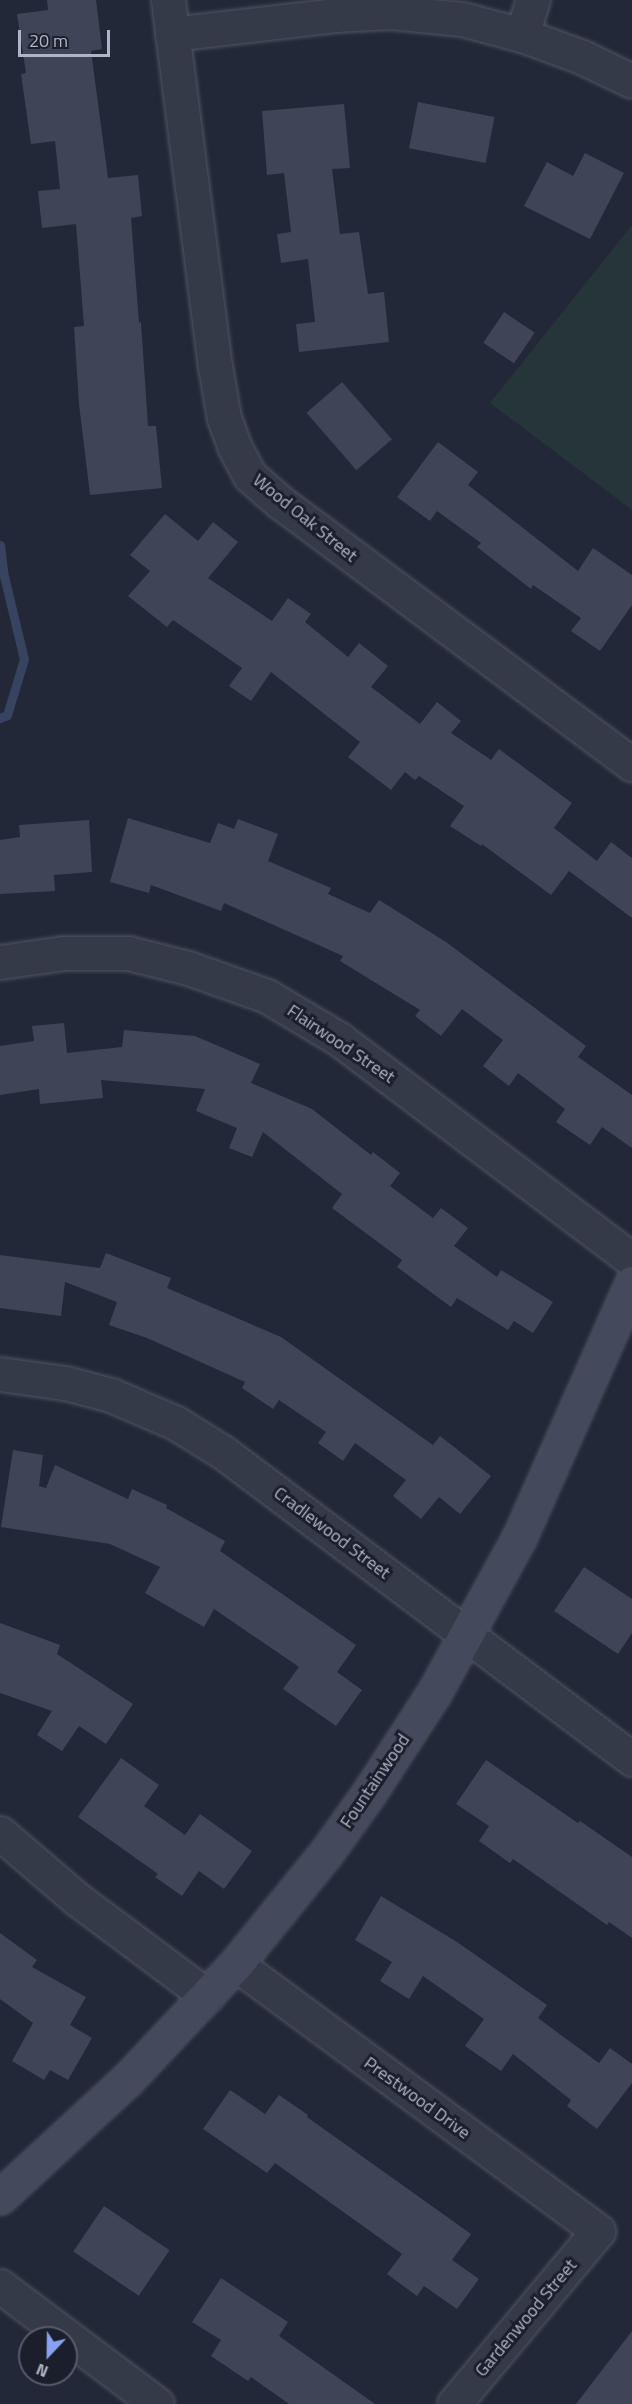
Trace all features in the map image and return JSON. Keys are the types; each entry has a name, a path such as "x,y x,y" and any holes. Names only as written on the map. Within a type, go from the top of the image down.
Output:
{"street":[{"name":"Wood Oak Street","path":"168,0 224,418 234,446 250,476 280,502 632,764"},
{"path":"522,35 533,0"},
{"path":"172,34 335,15 390,12 462,19 522,35 582,57 632,81"},
{"name":"Flairwood Street","path":"0,962 64,953 128,953 188,968 267,996 339,1039 632,1260"},
{"name":"Fountainwood","path":"0,2197 127,2080 207,1996 236,1964 326,1853 369,1793 434,1693 519,1538 632,1283"},
{"name":"Cradlewood Street","path":"0,1374 65,1383 111,1395 176,1423 224,1453 632,1758"},
{"path":"0,1833 77,1899 207,1996"},
{"name":"Prestwood Drive","path":"236,1964 598,2231"},
{"name":"Gardenwood Street","path":"454,2404 598,2231"},
{"path":"0,2286 157,2404"}],"shaded area":[{"path":"632,225 632,510 490,403"}],"building":[{"path":"47,0 96,0 102,49 91,51 108,178 138,175 142,216 131,218 139,323 141,322 148,426 156,426 162,488 90,495 79,404 74,327 84,326 76,224 42,228 38,191 60,189 55,141 31,144 21,74 26,73 17,14 48,10"},
{"path":"418,102 495,117 486,163 409,148"},
{"path":"344,104 350,168 332,169 340,234 359,232 368,294 384,292 389,342 299,352 296,324 315,322 308,259 281,263 277,234 291,232 284,173 267,175 262,111"},
{"path":"585,153 624,173 590,239 524,206 547,162 573,176"},
{"path":"504,312 535,333 514,363 483,343"},
{"path":"342,382 392,439 356,470 307,413"},
{"path":"438,442 478,472 468,485 578,571 593,548 632,575 632,605 600,651 571,631 581,618 533,585 531,589 477,547 481,543 437,511 430,521 397,497"},
{"path":"165,514 198,541 213,522 238,542 208,578 272,621 288,598 311,614 305,622 348,657 359,643 388,666 371,687 420,724 437,702 461,721 451,733 491,760 499,749 572,803 554,828 597,861 611,842 632,858 632,918 569,871 551,895 482,844 481,846 450,826 464,806 419,776 415,780 405,772 391,790 348,757 360,742 271,672 251,701 229,686 242,668 173,620 167,627 128,596 150,571 130,555"},
{"path":"128,818 210,843 218,823 234,829 238,819 278,834 268,861 331,888 328,894 370,913 379,900 446,942 586,1046 578,1057 632,1095 632,1148 602,1127 590,1145 556,1122 565,1109 518,1073 509,1086 483,1066 503,1040 462,1009 441,1036 415,1016 420,1010 340,961 343,956 224,903 221,911 151,885 149,893 110,882"},
{"path":"89,820 92,872 54,875 55,891 0,894 0,840 20,837 19,825"},
{"path":"64,1023 67,1053 122,1047 124,1030 195,1036 260,1064 251,1083 312,1109 371,1155 373,1152 400,1173 390,1186 433,1218 441,1208 468,1228 454,1246 497,1277 501,1270 553,1302 533,1333 514,1321 508,1330 457,1298 451,1307 397,1267 402,1260 332,1208 342,1194 263,1132 252,1157 229,1148 237,1128 196,1111 205,1089 101,1080 103,1098 40,1104 39,1089 0,1095 0,1046 34,1041 32,1026"},
{"path":"106,1253 171,1278 167,1288 281,1337 433,1445 440,1436 491,1476 460,1514 439,1497 421,1519 393,1496 406,1480 355,1443 343,1461 318,1443 326,1432 279,1400 273,1409 242,1388 245,1382 147,1338 109,1325 117,1302 65,1282 61,1316 0,1308 0,1255 100,1268"},
{"path":"13,1450 43,1455 39,1486 46,1488 55,1465 128,1499 132,1489 167,1505 166,1508 225,1541 220,1551 356,1645 337,1672 362,1690 336,1726 283,1689 299,1667 214,1609 204,1627 145,1593 160,1567 110,1544 1,1527"},
{"path":"584,1567 632,1599 632,1633 618,1654 554,1611"},
{"path":"0,1623 60,1645 57,1654 133,1704 106,1744 79,1726 62,1751 37,1735 52,1711 0,1693"},
{"path":"121,1758 159,1785 144,1806 185,1835 200,1814 252,1851 224,1889 199,1871 182,1896 155,1877 158,1874 78,1817"},
{"path":"486,1760 632,1857 632,1938 609,1922 607,1925 513,1859 510,1863 479,1841 489,1826 456,1804"},
{"path":"381,1896 457,1942 547,2005 538,2018 599,2063 610,2048 632,2064 632,2083 597,2129 567,2106 571,2100 513,2054 501,2071 465,2046 484,2019 423,1976 409,1999 380,1981 392,1962 355,1940"},
{"path":"0,1933 37,1960 32,1967 86,1997 70,2025 92,2038 68,2080 50,2070 44,2080 12,2061 33,2023 0,1999"},
{"path":"230,2090 265,2114 279,2095 471,2234 452,2260 479,2279 457,2309 424,2286 417,2296 387,2274 402,2254 275,2163 267,2173 203,2129"},
{"path":"104,2206 169,2250 139,2296 73,2252"},
{"path":"221,2278 288,2322 279,2336 375,2404 289,2404 251,2377 248,2381 211,2356 221,2340 192,2322"},
{"path":"632,2331 632,2404 576,2404"}],"waterway":[{"path":"0,545 4,576 24,659 7,715 0,718"}]}
